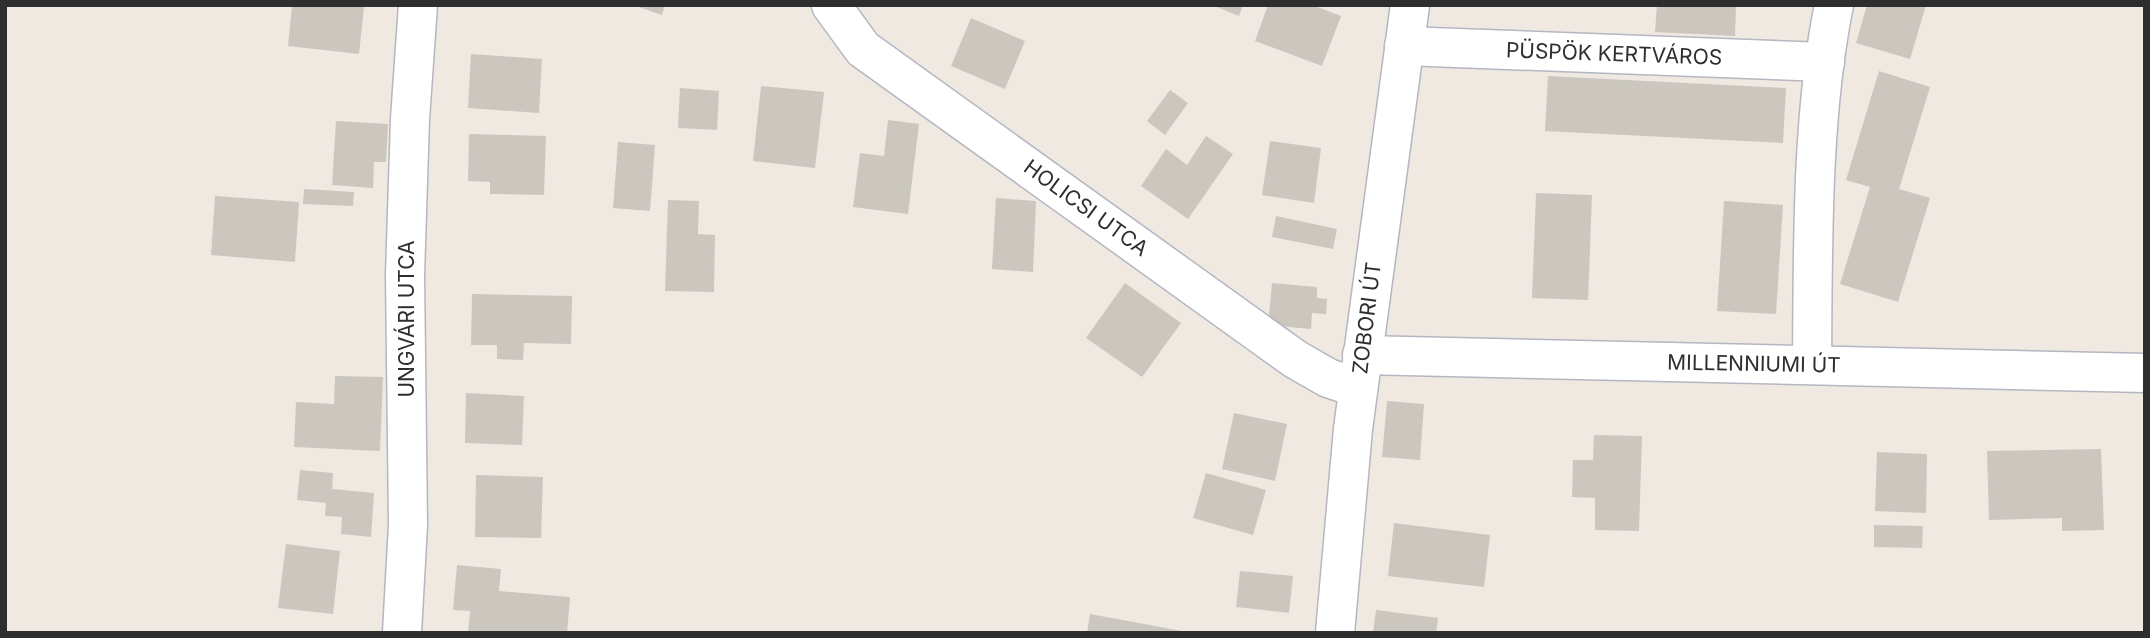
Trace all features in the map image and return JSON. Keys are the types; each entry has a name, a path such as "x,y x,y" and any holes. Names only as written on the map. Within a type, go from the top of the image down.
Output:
{"street":[{"name":"UNGVÁRI UTCA","path":"402,633 408,525 405,275 410,119 418,5"},
{"name":"HOLICSI UTCA","path":"831,5 863,49 1296,359 1328,378 1360,372"},
{"name":"ZOBORI ÚT","path":"1335,633 1360,372 1410,5"},
{"path":"1812,366 1815,191 1825,62 1833,5"},
{"name":"PÜSPÖK KERTVÁROS","path":"1404,46 1825,62"},
{"name":"MILLENNIUMI ÚT","path":"1360,372 1812,366 2145,373"}],"building":[{"path":"292,5 364,7 359,54 288,46"},
{"path":"633,5 665,5 662,15"},
{"path":"1212,5 1243,5 1239,16"},
{"path":"1268,5 1312,5 1341,16 1322,66 1255,41"},
{"path":"1657,5 1736,5 1735,36 1655,32"},
{"path":"1867,5 1926,5 1910,59 1856,43"},
{"path":"971,18 1025,41 1005,89 951,66"},
{"path":"471,54 542,59 539,113 468,108"},
{"path":"1879,71 1930,87 1899,189 1930,198 1898,302 1840,284 1870,187 1846,180"},
{"path":"1548,76 1786,88 1783,143 1545,131"},
{"path":"761,86 824,92 815,168 753,161"},
{"path":"680,88 719,91 717,130 678,128"},
{"path":"1170,90 1188,103 1165,135 1147,121"},
{"path":"888,120 919,124 908,214 853,207 860,153 884,156"},
{"path":"336,121 388,124 386,162 374,162 373,188 332,185"},
{"path":"469,134 546,136 544,195 490,194 490,182 468,181"},
{"path":"1206,136 1233,154 1188,219 1141,186 1166,149 1187,165"},
{"path":"1270,141 1321,148 1314,203 1262,195"},
{"path":"618,142 655,145 650,211 613,208"},
{"path":"304,189 354,192 353,206 303,204"},
{"path":"1536,193 1592,195 1588,300 1532,298"},
{"path":"215,196 299,202 295,262 211,255"},
{"path":"996,198 1036,201 1033,272 992,269"},
{"path":"668,200 699,201 698,234 715,235 714,292 665,291"},
{"path":"1724,201 1783,205 1776,314 1717,311"},
{"path":"1276,216 1337,229 1333,249 1272,237"},
{"path":"1125,283 1181,323 1142,377 1086,338"},
{"path":"1272,283 1317,287 1317,298 1327,299 1326,314 1312,313 1311,329 1268,325"},
{"path":"472,294 572,296 571,344 524,343 523,360 497,359 497,345 471,345"},
{"path":"335,376 383,377 380,451 294,447 296,402 334,404"},
{"path":"466,393 524,396 522,445 465,443"},
{"path":"1387,401 1424,404 1420,460 1382,457"},
{"path":"1234,413 1287,424 1275,481 1222,469"},
{"path":"1594,435 1642,436 1639,531 1595,530 1595,498 1572,497 1573,460 1593,460"},
{"path":"2101,449 2104,530 2062,531 2062,518 1989,520 1987,451"},
{"path":"1877,452 1927,454 1926,513 1875,511"},
{"path":"300,470 333,473 332,489 374,493 371,537 341,534 342,517 325,516 326,503 297,500"},
{"path":"1206,473 1266,490 1253,535 1193,518"},
{"path":"476,475 543,477 541,538 475,537"},
{"path":"1394,523 1490,535 1484,587 1388,576"},
{"path":"1874,525 1923,526 1922,548 1874,547"},
{"path":"286,544 340,551 333,614 278,608"},
{"path":"457,565 501,569 499,591 570,597 567,633 468,633 470,611 453,610"},
{"path":"1240,571 1293,576 1289,613 1236,607"},
{"path":"1376,610 1438,618 1436,633 1373,633"},
{"path":"1090,614 1182,631 1182,633 1087,633"}]}
